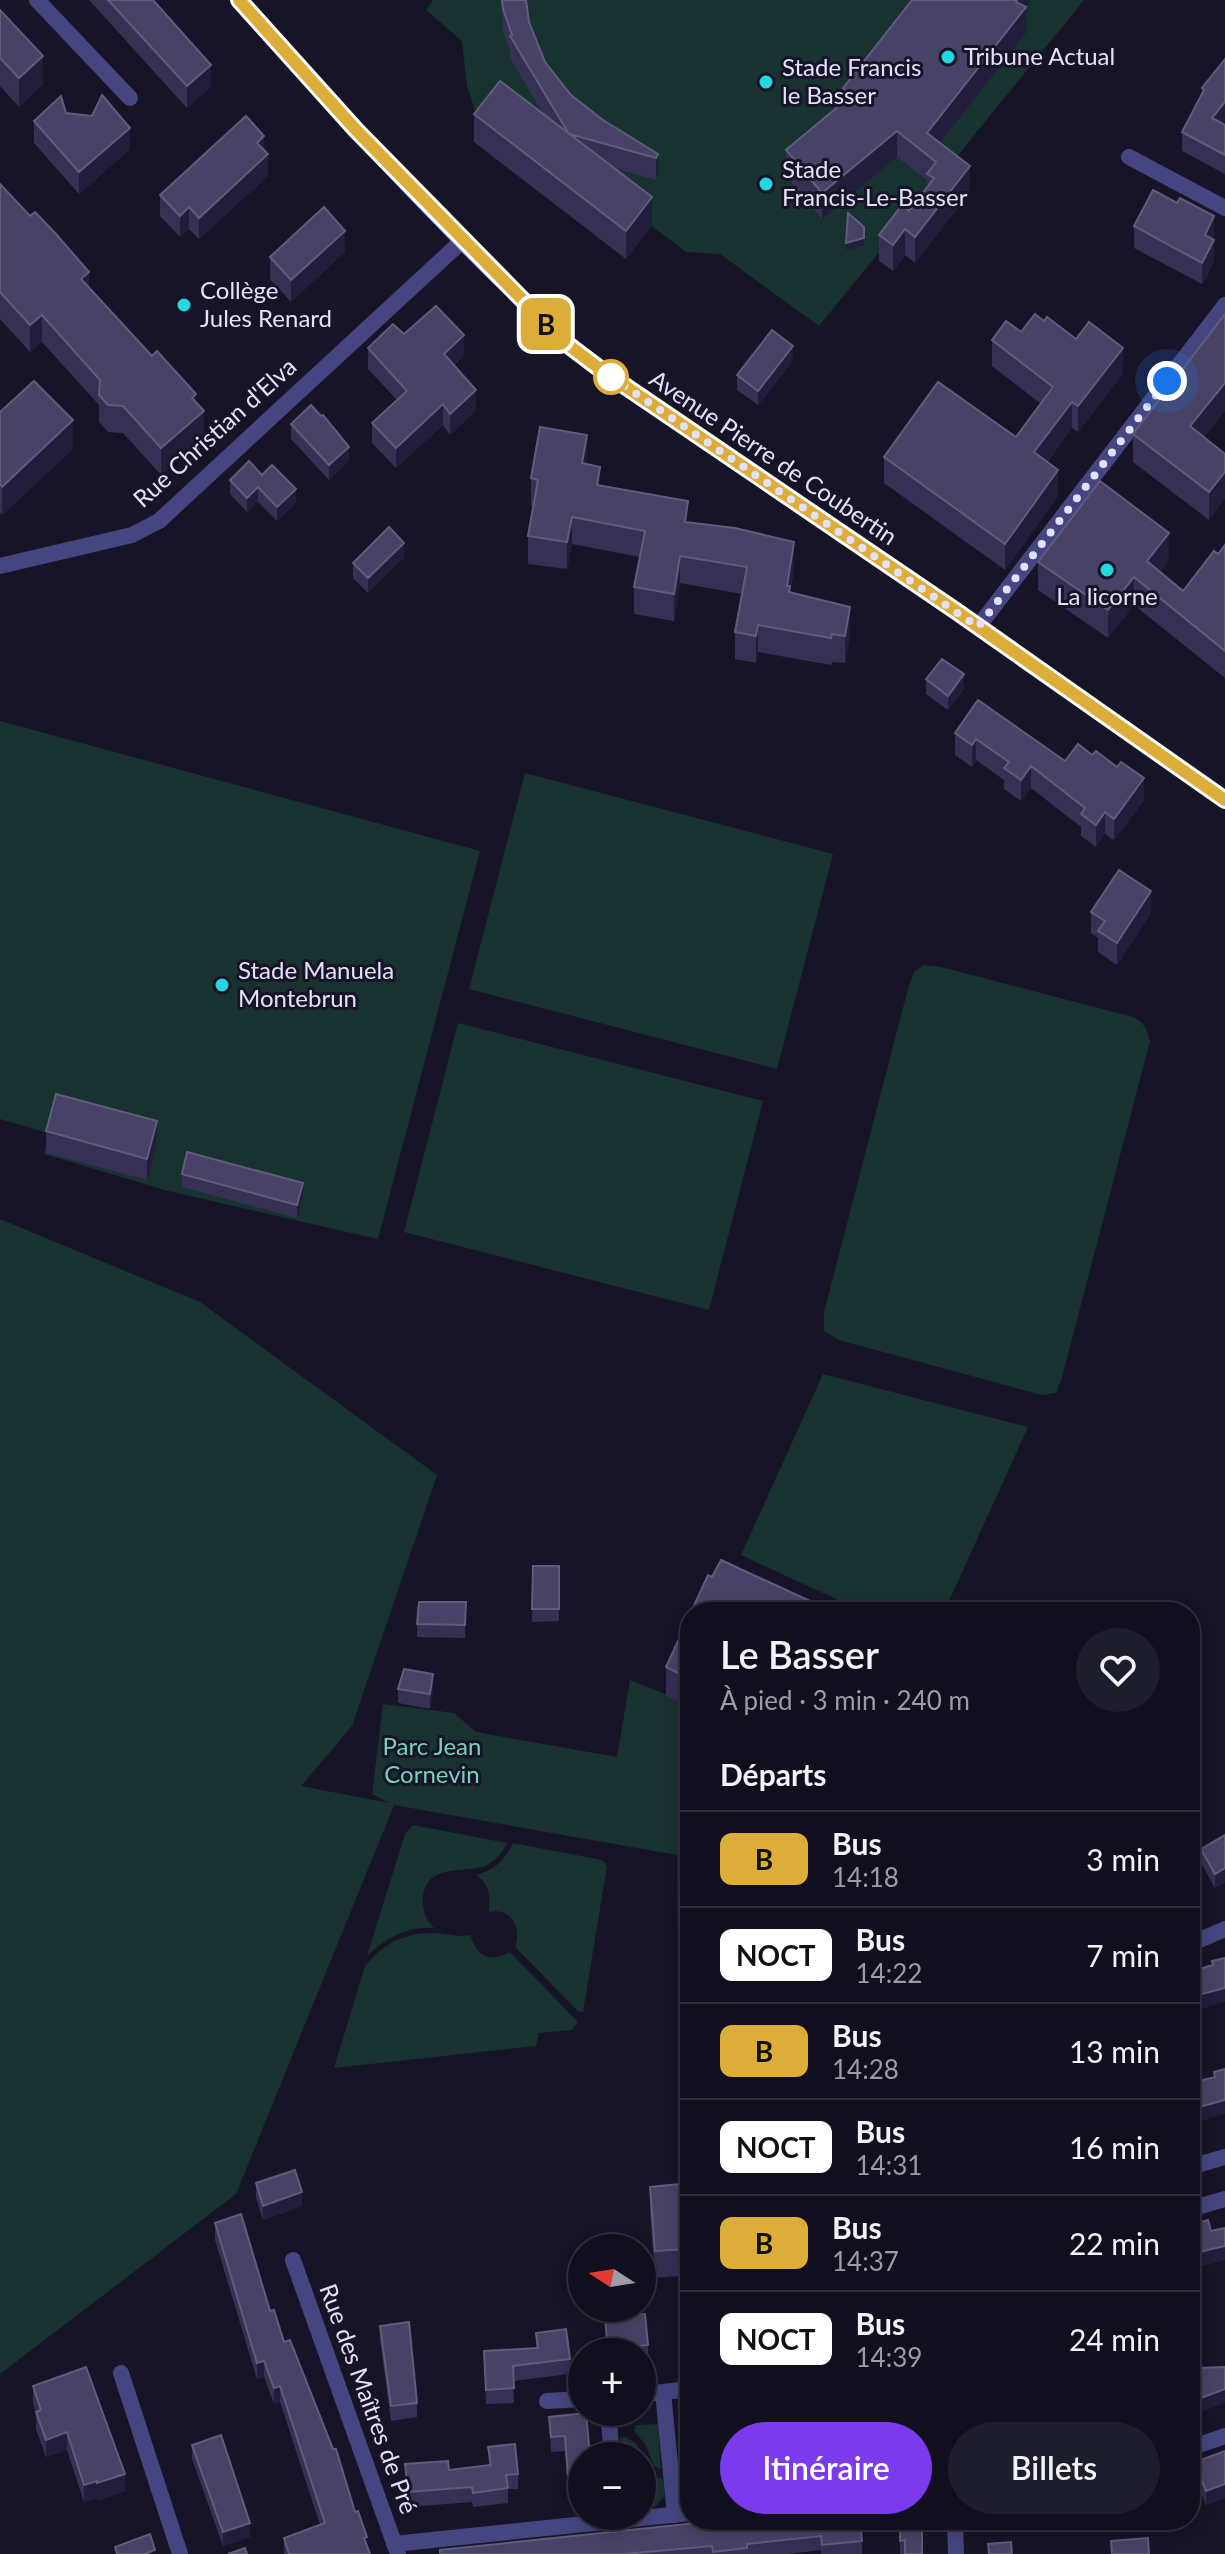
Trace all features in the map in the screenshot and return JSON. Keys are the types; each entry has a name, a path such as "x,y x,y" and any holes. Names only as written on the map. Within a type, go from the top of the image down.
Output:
{"street":[{"path":"37,0 130,98"},
{"name":"Avenue Pierre de Coubertin","path":"239,0 334,107 563,341 1225,800"},
{"path":"1129,157 1225,208"},
{"name":"Rue Christian d'Elva","path":"0,566 132,535 159,521 462,241"},
{"path":"978,627 1225,305"},
{"path":"1200,1940 1225,1929"},
{"path":"1200,2164 1225,2157"},
{"path":"1200,2206 1225,2199"},
{"name":"Rue des Maîtres de Pré","path":"293,2260 396,2549"},
{"path":"121,2373 180,2554"},
{"path":"656,2393 680,2390"},
{"path":"663,2392 680,2501"},
{"path":"547,2401 568,2400"},
{"path":"1200,2445 1225,2436"},
{"path":"656,2516 680,2514"},
{"path":"396,2549 568,2525"},
{"path":"955,2530 956,2554"}],"green space":[{"name":"Stade Francis-Le-Basser","path":"433,0 1084,0 819,326 720,254 686,252 500,110 474,142 477,116 467,86 462,41 426,10"},
{"name":"Stade Manuela Montebrun","path":"0,721 480,851 378,1239 168,1191 44,1154 48,1133 0,1119"},
{"path":"525,773 833,854 777,1069 469,989"},
{"path":"924,965 1129,1016 1141,1022 1149,1036 1056,1393 1042,1395 839,1340 824,1331 824,1312 909,985 914,972"},
{"path":"458,1023 763,1101 709,1310 404,1232"},
{"name":"Parc Jean Cornevin","path":"0,1219 200,1302 437,1475 352,1726 301,1786 389,1803 372,1794 383,1704 454,1713 476,1732 617,1757 630,1680 680,1700 680,2045 677,1855 394,1805 236,2194 0,2374"},
{"path":"823,1374 1028,1427 949,1602 842,1602 741,1555"},
{"path":"413,1825 507,1843 498,1856 485,1866 438,1874 431,1879 423,1903 425,1915 434,1928 398,1934 367,1956 405,1834"},
{"path":"513,1843 602,1860 607,1866 583,2012 578,2011 515,1947 517,1933 513,1920 497,1911 489,1912 487,1887 476,1875 498,1864"},
{"path":"415,1934 470,1935 485,1956 496,1957 510,1952 578,2022 572,2030 539,2033 536,2046 334,2068 365,1966 394,1941"},
{"path":"656,2424 661,2469 656,2467 656,2442 643,2442 634,2431 636,2426"},
{"path":"626,2437 634,2442 620,2442 620,2438"},
{"path":"656,2476 663,2479 665,2496 656,2506"}],"building":[{"path":"108,0 153,0 211,65 187,86"},
{"path":"502,0 526,0 529,22 545,62 571,95 603,120 658,154 656,158 569,134 510,36"},
{"name":"Tribune Actual","path":"912,0 1017,0 1026,7 927,133 970,166 915,237 905,229 893,245 879,235 902,205 909,211 934,178 927,174 936,162 897,131 822,193 786,150 852,95 843,88"},
{"path":"0,10 43,56 19,78 0,58"},
{"path":"1225,59 1225,102 1212,118 1225,125 1225,155 1182,132 1204,90 1202,88"},
{"path":"500,81 652,197 626,231 474,114"},
{"path":"102,95 130,128 79,172 34,121 61,96 66,113 92,116"},
{"path":"246,116 264,136 257,143 268,154 199,218 189,207 180,216 160,195"},
{"path":"0,184 30,216 35,212 56,234 89,272 81,279 152,356 157,351 196,394 192,398 204,411 161,448 123,406 108,405 99,395 100,380 42,315 30,325 0,292"},
{"path":"1153,190 1177,203 1180,198 1214,216 1205,235 1214,240 1202,263 1134,226"},
{"path":"324,207 345,231 291,280 270,257"},
{"path":"848,213 864,227 864,238 846,243"},
{"path":"436,306 464,335 444,354 476,390 450,414 443,404 396,448 372,423 407,391 368,348 393,324 404,334"},
{"path":"1035,314 1044,321 1047,317 1076,339 1089,322 1123,348 1078,406 1072,402 1034,452 1058,470 1005,544 884,457 938,382 1016,437 1053,387 992,340 1006,321 1021,332"},
{"path":"1225,314 1225,383 1190,426 1225,454 1225,472 1209,492 1133,434"},
{"path":"772,330 793,346 758,391 737,375"},
{"path":"34,381 73,420 2,487 0,412"},
{"path":"311,405 349,447 329,465 291,424"},
{"path":"540,427 587,435 582,463 600,467 597,485 688,501 685,522 735,528 794,542 787,586 790,586 789,592 850,607 845,636 832,634 831,638 758,625 756,636 735,632 747,567 680,556 674,594 634,587 645,531 572,517 567,542 528,536 538,480 531,478"},
{"path":"249,461 262,475 272,465 296,489 277,507 258,487 247,498 230,480"},
{"path":"1100,481 1169,533 1147,561 1183,591 1214,551 1218,554 1225,545 1225,651 1134,577 1108,610 1038,562"},
{"path":"389,527 404,543 368,578 353,563"},
{"path":"942,659 964,674 948,696 926,679"},
{"path":"978,700 1065,761 1078,744 1092,755 1096,751 1117,767 1121,762 1144,778 1114,819 1105,812 1096,825 1081,814 1085,808 1031,766 1021,780 1004,768 1009,762 976,739 972,745 955,733"},
{"path":"1119,870 1151,891 1117,943 1098,931 1105,921 1091,912"},
{"path":"56,1094 157,1121 147,1159 46,1131"},
{"path":"187,1152 303,1183 297,1205 182,1174"},
{"path":"721,1560 812,1602 696,1602 708,1575 712,1577"},
{"path":"533,1566 559,1566 559,1609 532,1609"},
{"path":"419,1602 466,1602 465,1625 417,1624"},
{"path":"680,1637 680,1674 666,1667"},
{"path":"404,1669 433,1674 430,1694 398,1689"},
{"path":"1225,1835 1225,1868 1215,1874 1201,1849"},
{"path":"1225,1958 1225,1988 1200,1994 1200,1969 1213,1965 1212,1961"},
{"path":"1225,2069 1225,2100 1200,2107 1200,2081 1215,2077 1214,2072"},
{"path":"295,2170 302,2192 263,2206 256,2183"},
{"path":"680,2184 680,2250 656,2251 650,2187"},
{"path":"241,2214 270,2311 274,2310 284,2342 290,2340 333,2449 336,2449 370,2554 289,2554 284,2538 325,2523 280,2386 274,2388 264,2361 257,2363 215,2223"},
{"path":"1208,2220 1211,2231 1225,2228 1225,2246 1200,2252 1200,2222"},
{"path":"409,2322 417,2403 391,2406 380,2326"},
{"path":"605,2322 646,2322 647,2338 607,2338"},
{"path":"566,2329 568,2359 513,2366 514,2388 486,2390 484,2351 538,2348 536,2333"},
{"path":"86,2367 125,2474 84,2485 67,2432 46,2440 36,2412 41,2410 33,2386"},
{"path":"1225,2367 1225,2389 1200,2398 1200,2368"},
{"path":"568,2415 568,2426 587,2426 589,2442 568,2442 568,2477 565,2436 551,2437 549,2417"},
{"path":"221,2435 250,2523 223,2532 192,2445"},
{"path":"515,2444 518,2474 506,2475 508,2488 473,2493 472,2487 408,2492 405,2464 448,2461 449,2470 491,2465 488,2447"},
{"path":"1225,2451 1225,2484 1206,2491 1200,2475 1200,2460"},
{"path":"680,2525 680,2530 861,2530 862,2541 822,2545 821,2536 747,2544 747,2548 713,2552 712,2546 624,2554 440,2554 440,2550 656,2530 656,2527"},
{"path":"900,2530 922,2530 922,2554 905,2554 905,2540 900,2541"},
{"path":"150,2534 155,2550 148,2554 117,2554 115,2547"},
{"path":"1148,2538 1149,2554 1112,2554 1111,2541"},
{"path":"1011,2542 1012,2554 989,2554 988,2544"},
{"path":"245,2548 247,2554 228,2554"}],"bus line":[{"name":"B","path":"239,0 334,107 563,341 1225,800"}],"place":[{"name":"Tribune Actual","path":"948,57"},
{"name":"Stade Francis le Basser","path":"766,82"},
{"name":"Stade Francis-Le-Basser","path":"766,184"},
{"name":"Collège Jules Renard","path":"184,305"},
{"name":"La licorne","path":"1107,570"},
{"name":"Stade Manuela Montebrun","path":"222,985"}],"route":[{"path":"611,377 600,369 978,627 1167,381"}]}
